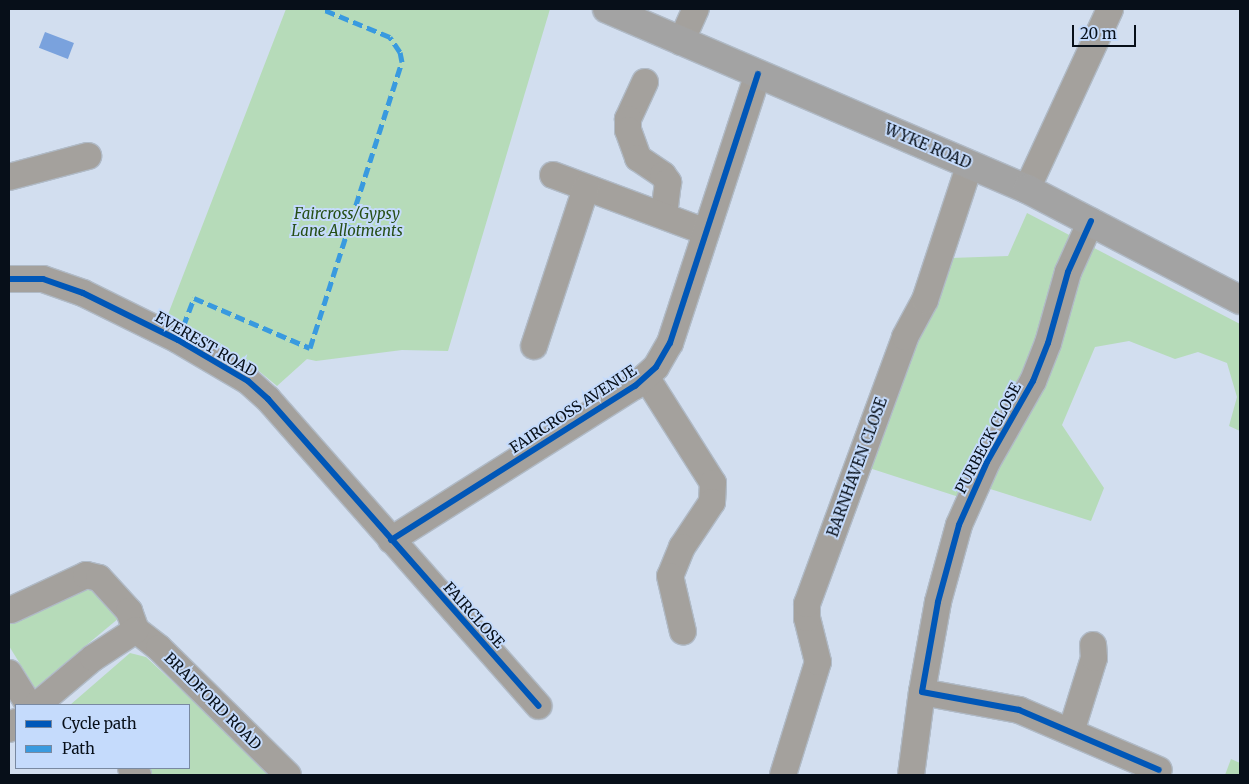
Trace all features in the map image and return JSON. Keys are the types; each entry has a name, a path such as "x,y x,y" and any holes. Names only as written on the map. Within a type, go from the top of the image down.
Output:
{"main road":[{"name":"WYKE ROAD","path":"607,9 1026,189 1091,221 1240,300"}],"street":[{"path":"681,42 696,9"},
{"path":"1026,189 1110,9"},
{"name":"FAIRCROSS AVENUE","path":"391,540 646,377 670,343 758,74"},
{"path":"645,82 628,119 628,130 638,158 663,175 668,182 664,216"},
{"path":"9,177 88,156"},
{"name":"BARNHAVEN CLOSE","path":"783,775 818,662 807,618 807,604 905,337 925,300 970,164"},
{"path":"553,175 706,232"},
{"path":"534,346 586,188"},
{"name":"PURBECK CLOSE","path":"911,775 922,692 938,602 958,524 987,462 1033,381 1048,344 1068,272 1091,221"},
{"name":"EVEREST ROAD","path":"9,279 43,279 83,293 169,336 248,381 268,399 391,540"},
{"path":"646,377 713,483 712,502 682,547 670,576 683,632"},
{"name":"FAIRCLOSE","path":"391,540 539,706"},
{"path":"11,610 86,575 99,578 129,610 136,630 93,658 65,697 40,704"},
{"name":"BRADFORD ROAD","path":"136,630 159,648 288,775"},
{"path":"1071,732 1094,658 1093,645"},
{"path":"9,673 28,704"},
{"path":"922,692 1011,708 1159,770"}],"green space":[{"name":"Faircross/Gypsy Lane Allotments","path":"286,9 550,9 448,351 402,350 316,361 307,359 277,386 254,367 167,317"},
{"path":"1027,213 1240,324 1240,431 1229,426 1237,397 1227,363 1198,352 1175,359 1129,341 1095,347 1062,425 1104,488 1091,521 968,482 959,497 863,466 951,258 1008,256"},
{"path":"89,580 125,613 35,688 9,646 9,615"},
{"path":"130,653 146,657 273,775 133,775 126,769 190,769 190,704 71,704"},
{"path":"1231,759 1240,763 1240,775 1225,775"}],"water":[{"path":"45,32 74,43 68,59 39,48"}],"marked path":[{"path":"178,340 194,298 310,348 402,62 400,52 390,37 322,9"}],"cycle path":[{"path":"391,540 635,386 656,367 670,343 758,74"},
{"path":"1091,221 1068,272 1048,343 1033,381 987,462 959,525 938,602 922,692 1019,710 1159,770"},
{"path":"9,279 43,279 83,293 178,340 248,381 268,399 539,706"}]}
